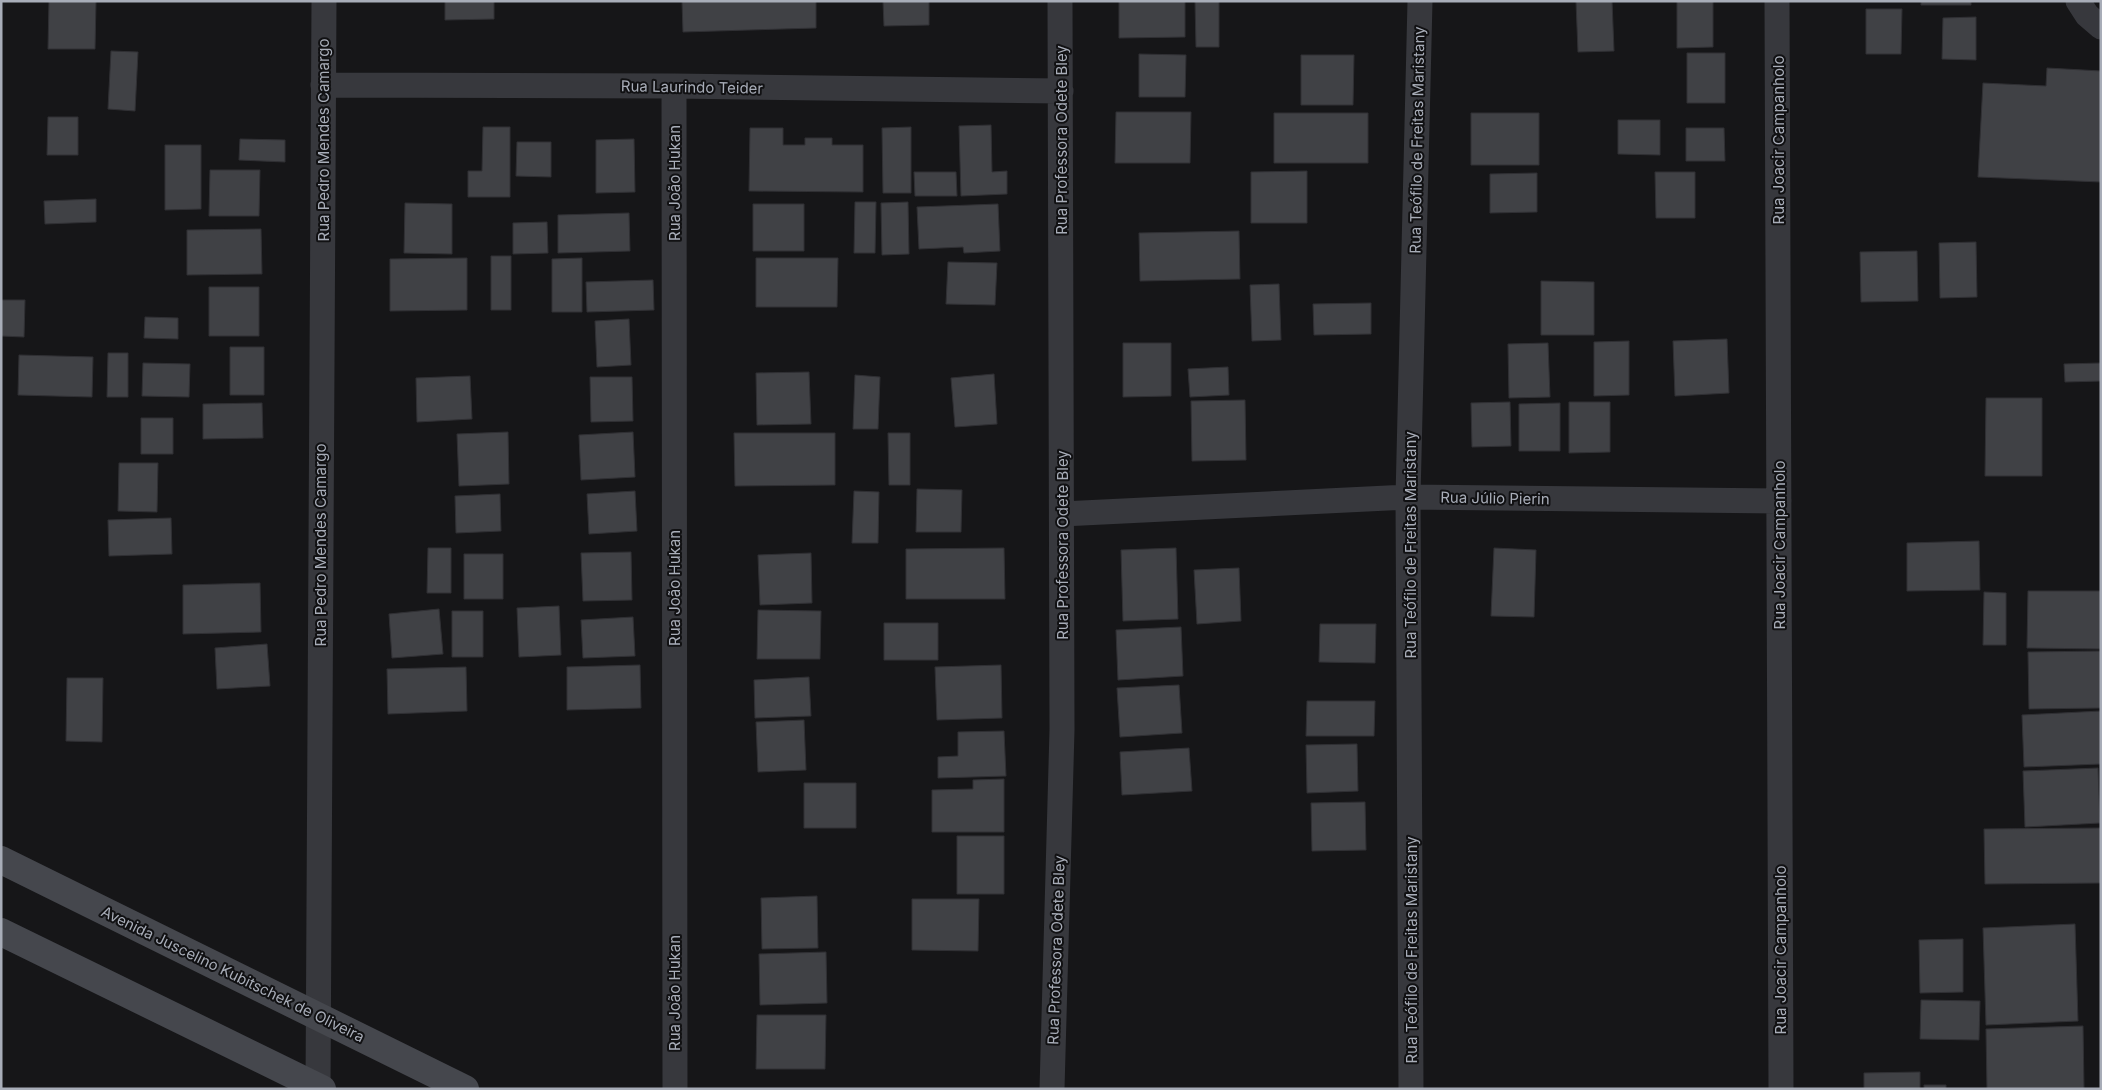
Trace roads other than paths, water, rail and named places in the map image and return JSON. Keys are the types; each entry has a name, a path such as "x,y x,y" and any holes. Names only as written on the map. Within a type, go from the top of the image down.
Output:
{"street":[{"name":"Rua Pedro Mendes Camargo","path":"319,1088 317,1016 324,1"},
{"name":"Rua Professora Odete Bley","path":"1052,1089 1062,730 1060,1"},
{"name":"Rua Teófilo de Freitas Maristany","path":"1411,1089 1408,497 1420,1"},
{"name":"Rua Joacir Campanholo","path":"1777,1 1781,1089"},
{"path":"2078,1 2088,15 2101,27"},
{"name":"Rua Laurindo Teider","path":"323,85 674,86 1061,91"},
{"name":"Rua João Hukan","path":"674,86 674,1089"},
{"name":"Rua Júlio Pierin","path":"1062,514 1408,497 1779,501"},
{"name":"Avenida Juscelino Kubitschek de Oliveira","path":"1,860 464,1089"},
{"path":"1,932 319,1088"}]}
